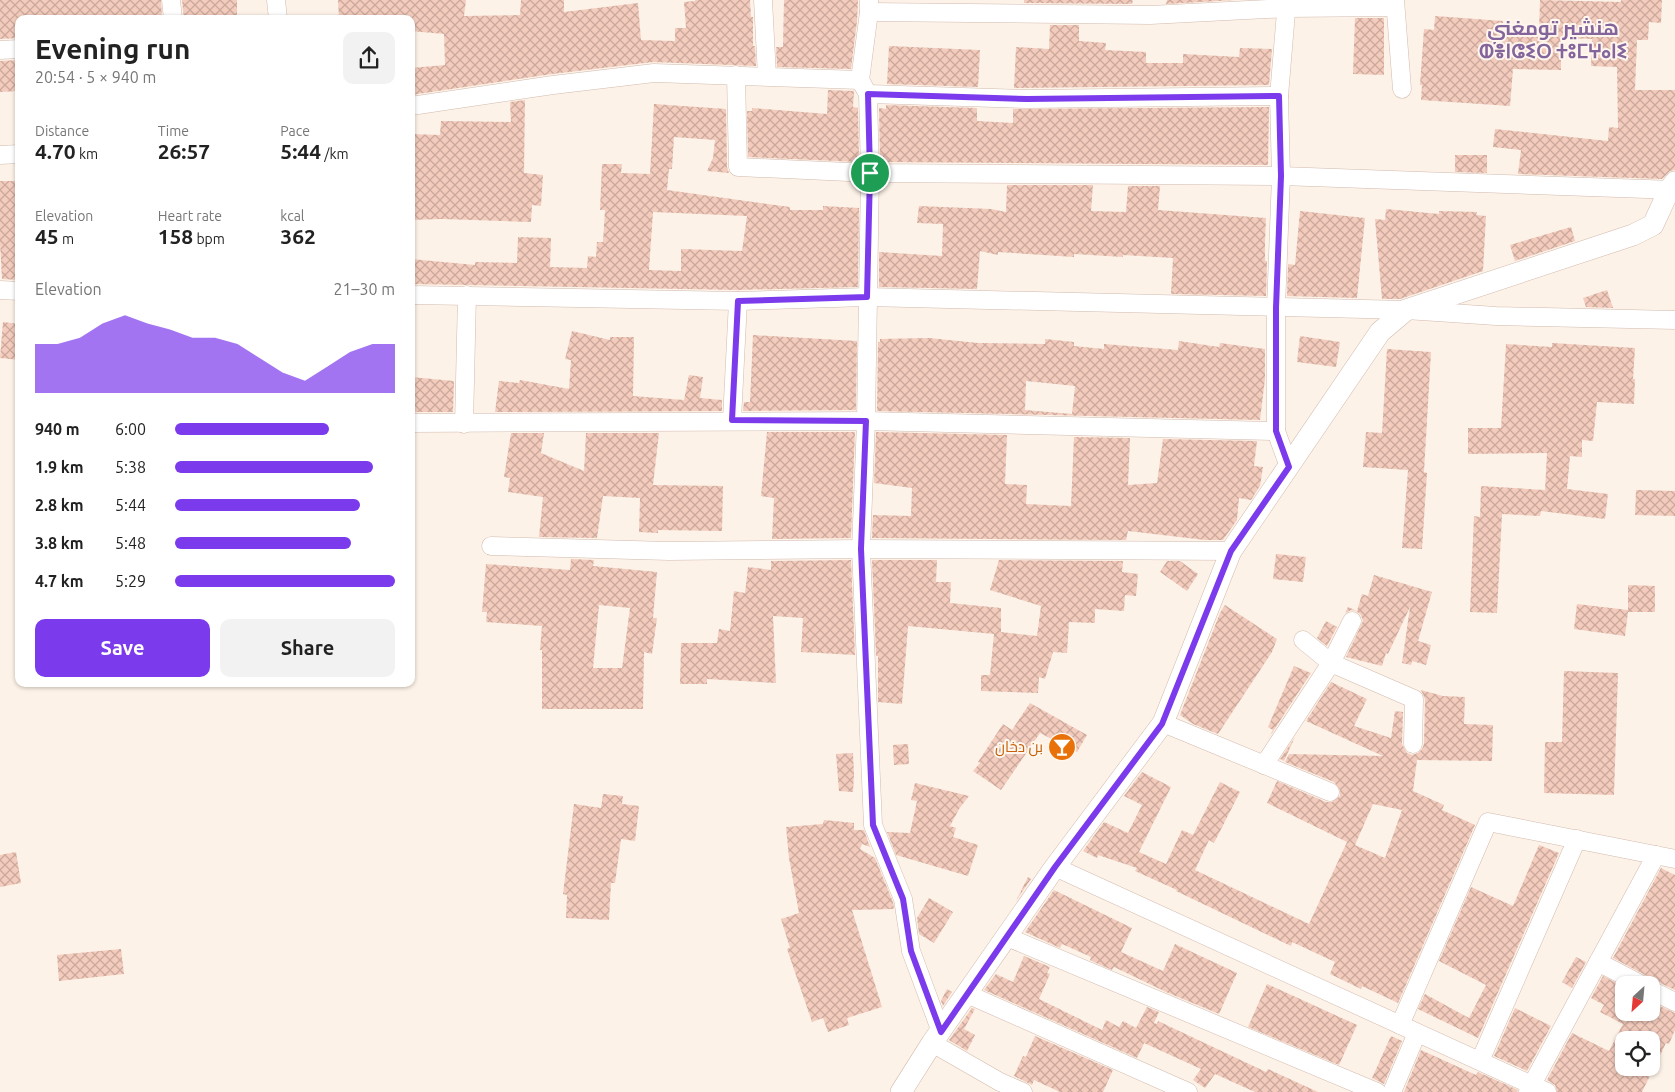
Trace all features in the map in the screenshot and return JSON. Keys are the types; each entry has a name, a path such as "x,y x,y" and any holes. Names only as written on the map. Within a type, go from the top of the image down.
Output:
{"street":[{"path":"171,0 172,15"},
{"path":"276,0 278,15"},
{"path":"763,0 767,76"},
{"path":"1023,1092 1000,1082 936,1038 911,951 903,899 873,825 861,549 866,421 870,173 864,87 869,6 1149,7 1394,3 1402,89"},
{"path":"1287,4 1279,96 1281,176 1276,308 1276,431 1289,467"},
{"path":"0,50 15,49"},
{"path":"415,105 553,85 654,73 767,76 864,87 1027,99 1279,96"},
{"path":"736,75 738,167 870,173 1281,176 1673,188 1653,225 1633,235 1406,310 1380,332 1231,551 1162,724 1055,867 936,1038 901,1092"},
{"path":"0,155 15,154"},
{"path":"0,290 15,291"},
{"path":"415,295 738,301 867,297 1406,310 1496,316 1675,320"},
{"path":"464,424 467,295"},
{"path":"732,420 738,301"},
{"path":"415,423 732,420 866,421 1276,431"},
{"path":"491,546 669,552 861,549 1231,551"},
{"path":"1264,765 1331,663 1352,621"},
{"path":"1303,640 1331,663 1414,699 1413,744"},
{"path":"1162,724 1330,792"},
{"path":"1400,1025 1488,822 1675,859"},
{"path":"1480,1061 1577,839"},
{"path":"1055,867 1480,1061 1535,1090 1598,962 1656,855"},
{"path":"1007,936 1377,1092"},
{"path":"1598,962 1625,976"},
{"path":"967,994 1188,1092"},
{"path":"1660,994 1675,1002"},
{"path":"1392,1092 1417,1033"}],"building":[{"path":"0,0 161,0 162,15 15,15 15,38 0,39"},
{"path":"182,0 237,0 237,15 184,15"},
{"path":"338,0 466,0 464,16 520,15 521,0 564,0 564,12 638,3 641,40 675,41 675,28 686,28 684,2 695,0 750,0 756,66 653,62 552,74 415,94 415,68 445,65 444,34 415,31 415,15 339,15"},
{"path":"784,0 858,0 851,69 777,67 776,47 783,47"},
{"path":"1024,0 1133,0 1132,4 1024,3"},
{"path":"1167,0 1235,0 1166,4"},
{"path":"1540,0 1621,2 1621,0 1662,0 1661,23 1649,22 1648,40 1637,40 1635,90 1675,90 1675,170 1670,171 1662,179 1518,174 1521,150 1493,147 1495,129 1608,141 1609,127 1618,128 1617,67 1591,66 1592,39 1561,38 1561,70 1513,69 1510,106 1421,100 1422,85 1420,85 1424,29 1434,30 1435,16 1503,21 1503,30 1539,32"},
{"path":"1355,18 1384,18 1384,75 1353,74"},
{"path":"1050,25 1079,25 1079,41 1106,43 1105,50 1146,52 1146,63 1183,63 1183,54 1239,57 1240,48 1272,49 1269,85 1014,88 1016,47 1049,49"},
{"path":"889,46 980,50 978,87 887,84"},
{"path":"15,60 15,91 0,92 0,61"},
{"path":"828,90 854,91 853,107 858,108 859,162 748,157 747,111 752,111 752,108 827,114"},
{"path":"525,100 524,173 543,175 541,206 532,205 531,222 415,220 415,134 440,135 441,121 511,122 510,102"},
{"path":"654,104 726,109 727,167 729,173 707,171 713,158 715,140 674,137 672,169 669,169 667,190 790,207 790,210 823,210 823,206 859,208 858,287 738,290 415,284 415,259 475,265 475,262 517,263 518,237 551,238 550,267 587,268 588,256 596,257 597,242 603,242 605,210 600,210 602,164 622,164 621,173 650,174","holes":["653,212 747,216 742,251 681,249 681,271 649,270"]},
{"path":"886,105 977,108 977,121 1013,123 1013,109 1269,107 1268,165 880,162 879,108 886,109"},
{"path":"1455,155 1487,155 1487,173 1455,172"},
{"path":"0,181 15,181 15,280 2,279"},
{"path":"1007,185 1093,185 1091,211 1126,212 1128,186 1160,186 1158,210 1266,218 1266,296 1171,294 1173,258 1074,254 1074,257 998,252 998,255 980,251 977,289 879,287 879,252 942,256 943,224 917,223 919,206 991,209 1006,212"},
{"path":"1386,209 1439,214 1439,211 1477,212 1476,215 1486,216 1483,271 1400,299 1382,299 1375,219 1385,220"},
{"path":"1300,211 1365,218 1357,298 1287,296 1288,264 1295,265"},
{"path":"1571,227 1575,241 1515,261 1510,245"},
{"path":"1607,290 1613,308 1586,307 1583,298"},
{"path":"3,322 15,324 15,360 0,358"},
{"path":"572,331 610,340 610,337 634,337 633,396 684,400 689,375 703,377 700,398 722,400 722,411 495,412 499,381 519,383 520,380 569,389 571,360 565,359"},
{"path":"753,335 857,341 856,410 743,411 744,402 750,402"},
{"path":"1300,336 1340,342 1336,367 1297,362"},
{"path":"929,338 978,343 1045,344 1045,339 1074,342 1074,346 1104,349 1104,344 1178,350 1179,341 1219,347 1220,343 1265,349 1265,379 1260,420 877,411 878,342 880,342 880,339","holes":["1026,381 1075,386 1072,414 1025,410"]},
{"path":"1552,343 1635,348 1634,404 1597,402 1593,441 1582,440 1582,457 1570,456 1567,489 1608,494 1605,519 1541,511 1540,516 1502,514 1497,613 1470,612 1474,516 1480,517 1481,486 1545,490 1547,453 1468,454 1468,428 1501,428 1506,344 1552,347"},
{"path":"1387,349 1431,352 1424,472 1427,473 1422,549 1402,548 1408,470 1363,467 1366,432 1382,433"},
{"path":"415,377 454,381 453,412 415,412"},
{"path":"767,432 855,432 851,538 772,539 774,498 761,496"},
{"path":"876,432 1007,435 1005,484 1027,485 1026,504 1071,506 1074,437 1130,438 1128,485 1157,483 1163,439 1257,441 1254,466 1263,467 1260,486 1251,500 1239,498 1237,520 1223,540 1205,540 1128,531 1126,540 872,538 873,515 911,516 912,488 874,483"},
{"path":"511,433 544,433 541,453 584,471 586,433 659,433 653,485 723,486 722,531 658,530 658,533 639,532 640,498 603,496 597,538 539,537 543,497 508,492 510,478 504,477"},
{"path":"1636,490 1675,491 1675,516 1635,515"},
{"path":"1276,554 1306,557 1303,582 1273,579"},
{"path":"571,559 594,560 593,566 657,572 653,618 657,618 652,654 644,652 643,709 542,709 542,650 540,650 542,626 486,622 487,612 482,612 486,564 570,570","holes":["599,605 630,608 622,668 593,668"]},
{"path":"851,560 855,655 801,652 803,618 773,616 776,683 707,679 707,684 680,684 681,643 717,643 719,629 730,631 734,591 745,593 748,567 771,570 771,561"},
{"path":"872,560 937,560 936,582 951,582 950,603 1001,608 1001,632 1037,636 1041,606 990,590 999,560 1123,561 1122,572 1138,574 1136,596 1125,595 1124,611 1095,609 1095,623 1069,622 1067,653 1053,652 1045,679 1039,677 1038,693 981,691 981,675 990,675 994,634 908,626 902,704 878,702 878,656 876,656"},
{"path":"1167,561 1180,561 1198,574 1187,591 1160,572"},
{"path":"1374,575 1432,592 1418,641 1431,645 1426,665 1412,661 1411,665 1402,663 1410,607 1388,654 1386,653 1382,666 1346,657 1363,621 1361,615 1356,611 1351,610 1345,613 1348,607 1357,611 1362,594 1368,596"},
{"path":"1628,585 1655,586 1655,612 1628,612 1625,636 1574,629 1577,604 1628,610"},
{"path":"1225,605 1277,639 1272,652 1218,734 1193,724 1180,715 1220,613"},
{"path":"1326,621 1337,627 1327,646 1317,638"},
{"path":"1294,666 1311,673 1268,739 1273,730 1268,727"},
{"path":"1564,671 1618,673 1614,795 1544,793 1545,742 1562,742"},
{"path":"1331,682 1367,699 1354,726 1391,738 1395,711 1403,712 1402,744 1407,753 1412,755 1418,753 1424,744 1425,699 1421,690 1443,696 1465,697 1464,724 1493,725 1492,761 1417,760 1413,791 1444,805 1442,810 1475,825 1398,1003 1362,986 1361,989 1330,974 1335,962 1292,942 1291,946 1135,871 1137,868 1098,855 1097,858 1083,851 1104,822 1128,833 1142,805 1124,796 1142,772 1171,787 1139,852 1166,864 1182,830 1193,835 1220,782 1240,792 1214,843 1209,840 1195,870 1309,924 1347,842 1267,803 1277,781 1326,802 1332,802 1340,796 1340,790 1334,782 1285,762 1289,754 1383,756 1306,721","holes":["1373,804 1402,810 1385,858 1355,845"]},
{"path":"1030,703 1087,735 1077,752 1040,733 1001,790 973,771 980,763 978,762 1003,724 1012,730"},
{"path":"1295,737 1284,761 1280,759"},
{"path":"908,744 909,764 894,765 893,745"},
{"path":"853,753 853,792 839,791 836,754"},
{"path":"915,783 969,796 950,826 956,828 953,837 978,845 968,876 896,855 887,832 910,833 917,801 911,800"},
{"path":"603,794 623,796 622,804 639,806 635,841 621,839 615,883 611,883 609,920 566,918 567,895 563,894 574,804 601,808"},
{"path":"824,820 854,823 854,830 864,830 870,847 862,844 860,849 875,858 893,902 894,909 852,910 882,1007 847,1018 849,1025 828,1032 823,1018 812,1022 787,949 790,948 781,919 799,913 789,858 786,827 823,824"},
{"path":"1539,845 1559,853 1478,1038 1418,1009 1425,994 1469,1018 1486,985 1439,961 1471,887 1513,906"},
{"path":"16,852 21,883 0,887 0,855"},
{"path":"1661,868 1675,875 1675,990 1660,983 1660,976 1647,976 1613,958"},
{"path":"1028,877 1031,879 1016,901"},
{"path":"1054,890 1132,928 1121,952 1163,971 1175,944 1237,973 1219,1014 1166,992 1114,967 1112,970 1096,963 1090,960 1091,957 1062,944 1060,948 1025,932"},
{"path":"929,898 953,912 934,943 919,934 917,918"},
{"path":"121,949 124,974 59,981 57,955"},
{"path":"1024,956 1050,967 1047,973 1050,974 1039,999 1102,1030 1106,1020 1119,1027 1123,1021 1136,1028 1147,1007 1159,1012 1154,1023 1157,1024 1158,1021 1266,1072 1268,1069 1318,1092 1255,1092 1215,1074 1205,1088 1193,1080 1201,1069 1144,1043 1137,1058 984,990 996,974 1013,982"},
{"path":"1576,957 1586,962 1572,988 1562,982"},
{"path":"1603,976 1615,982 1615,1020 1600,1012 1604,1005 1591,998"},
{"path":"1267,984 1357,1025 1339,1065 1248,1027"},
{"path":"947,989 952,992 943,1006 941,1001"},
{"path":"1660,1006 1675,1013 1675,1030 1669,1044 1666,1043 1660,1055 1660,1031 1619,1031 1623,1024 1617,1021 1660,1021"},
{"path":"972,1008 975,1009 964,1029 975,1035 967,1051 949,1040"},
{"path":"1515,1008 1551,1026 1527,1071 1494,1056"},
{"path":"1572,1033 1609,1051 1615,1039 1615,1076 1650,1076 1642,1092 1557,1092 1555,1085 1547,1080"},
{"path":"1035,1036 1113,1070 1103,1092 1060,1092 1034,1080 1032,1085 1014,1076 1023,1056 1026,1057"},
{"path":"1391,1036 1402,1041 1384,1084 1372,1078"},
{"path":"1421,1050 1476,1075 1478,1072 1518,1090 1517,1092 1404,1092"}],"place":[{"name":"بن دخان","path":"1062,747"}],"district":[{"name":"هنشير تومغني ⵀⴻⵏⵛⵉⵔ ⵜⵓⵎⵖⴰⵏⵉ","path":"1553,40"}],"route":[{"path":"868,94 1027,99 1279,96 1281,176 1276,308 1276,431 1289,467 1231,551 1162,724 1055,867 941,1032 911,951 903,899 873,825 861,549 866,421 732,420 738,301 867,297 870,173 868,94"}]}
